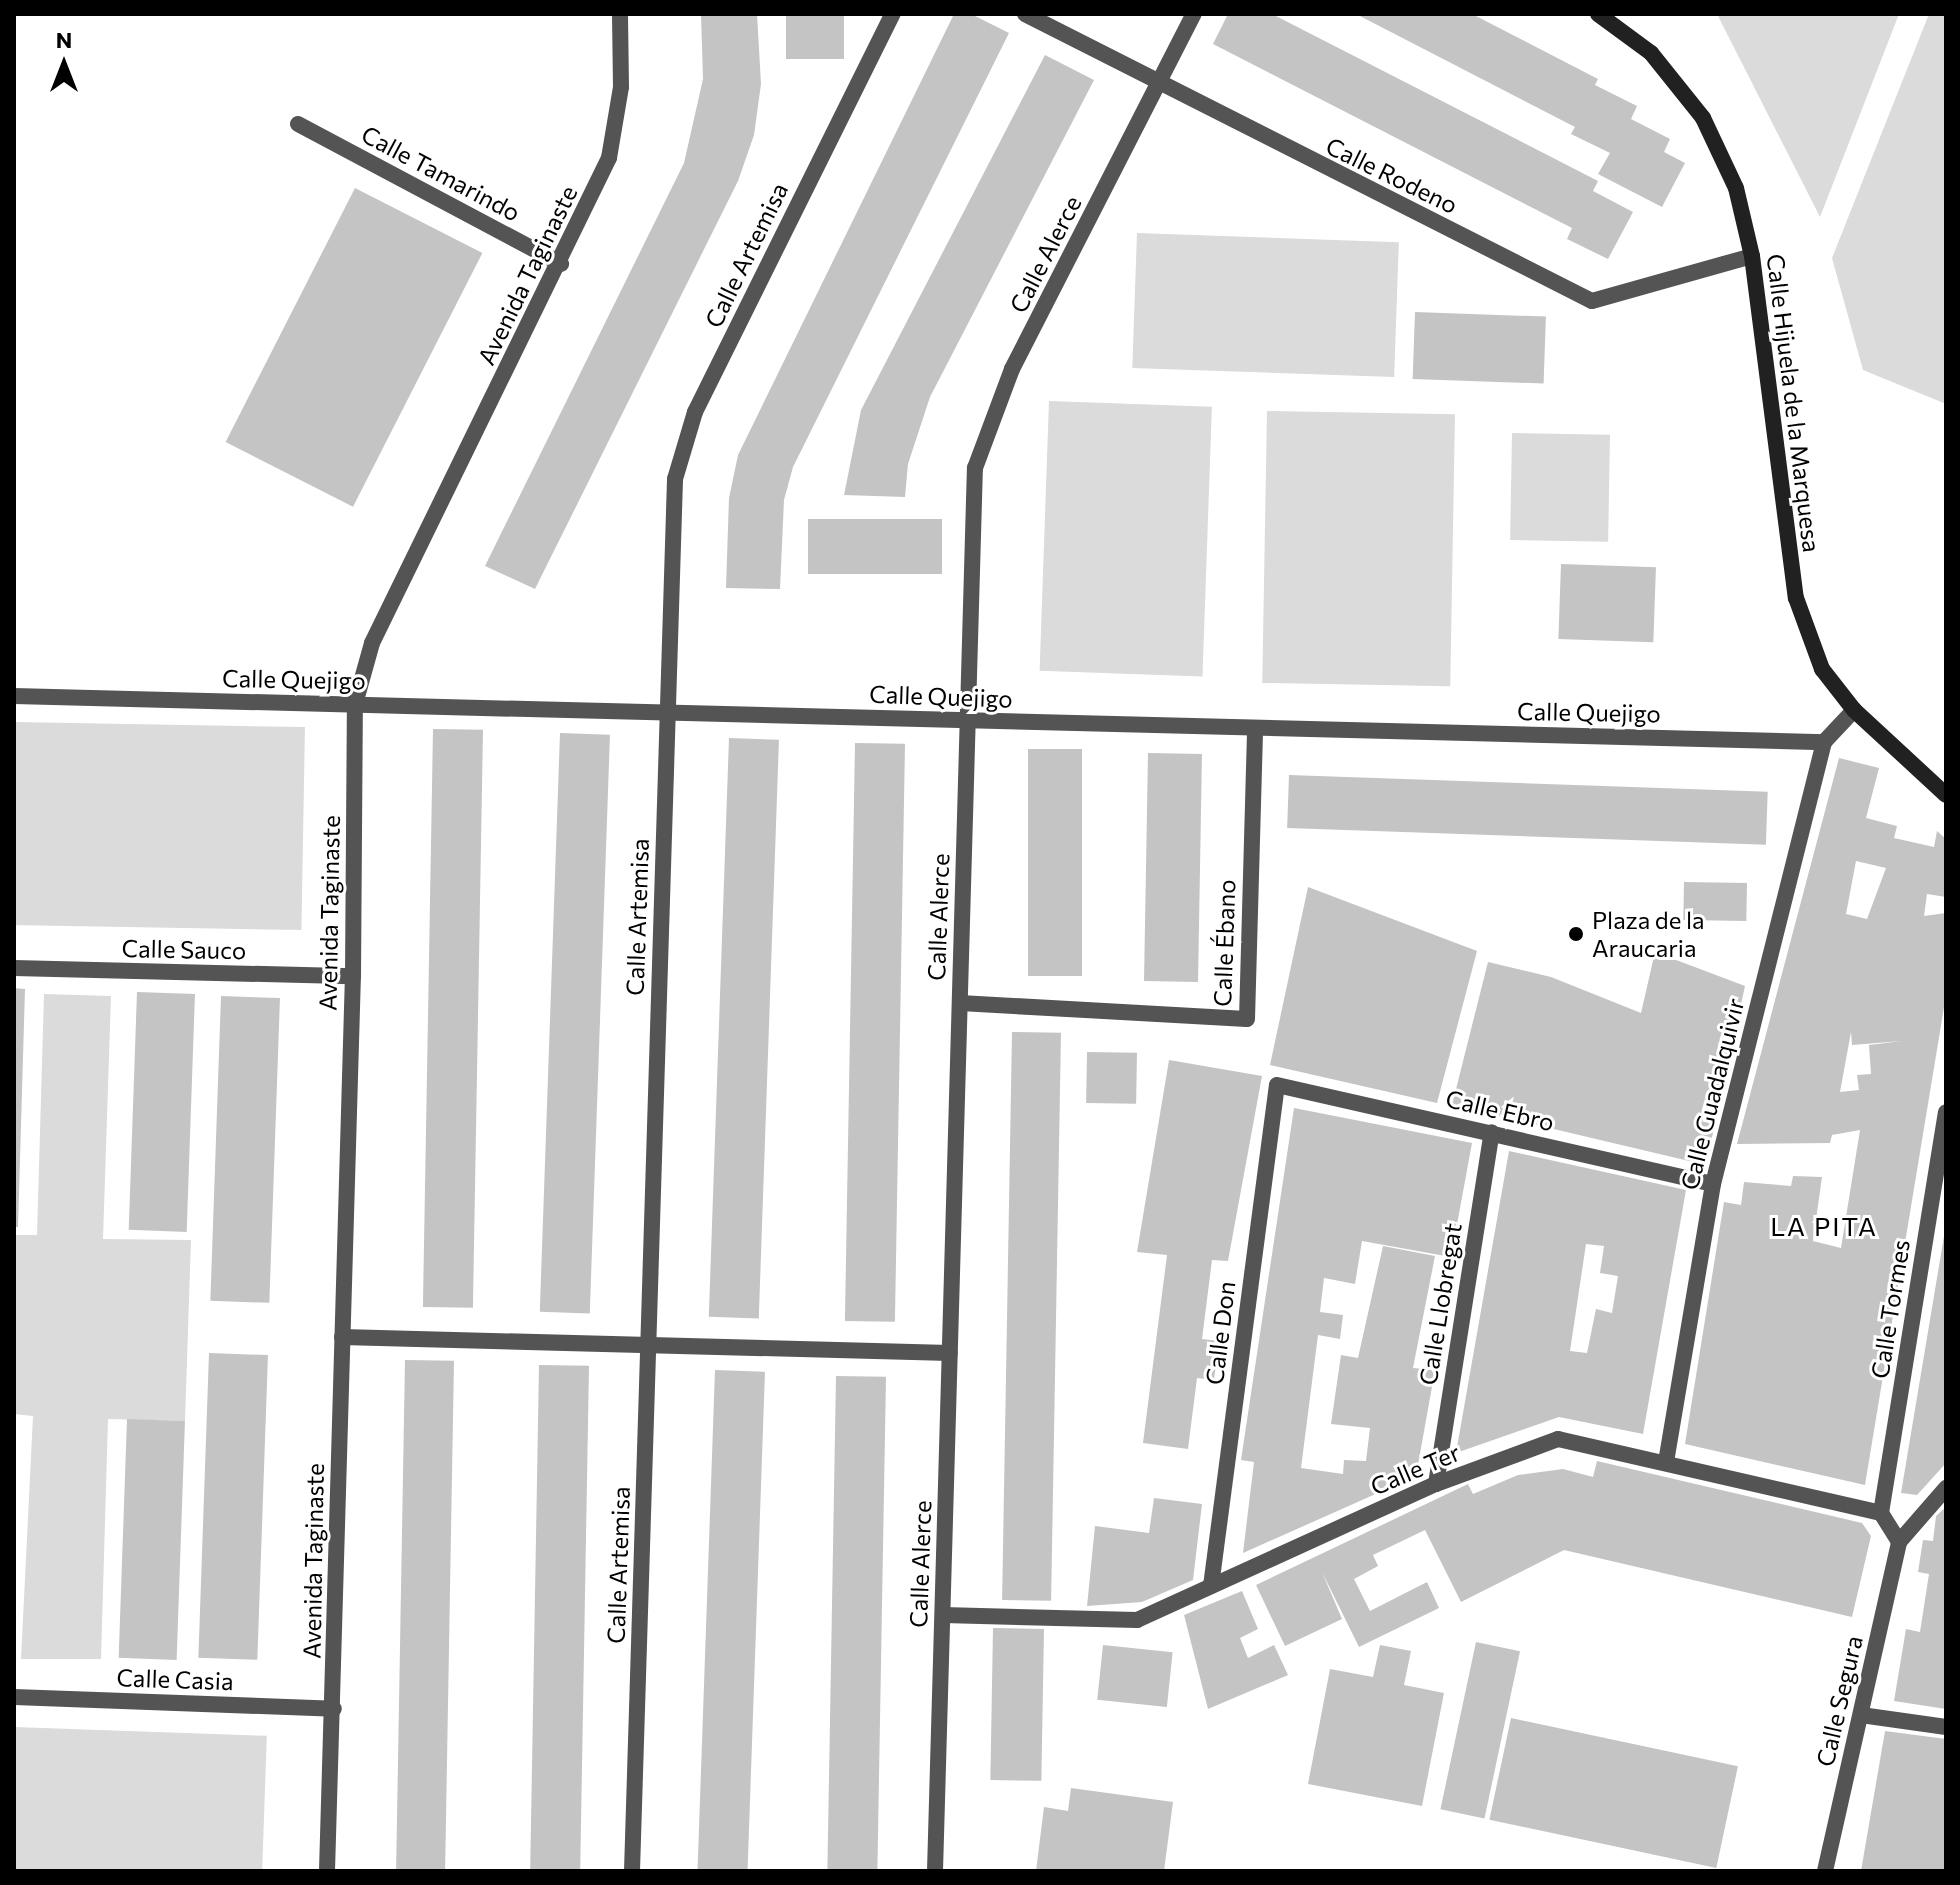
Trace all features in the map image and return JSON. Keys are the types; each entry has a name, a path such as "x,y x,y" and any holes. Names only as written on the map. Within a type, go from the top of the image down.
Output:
{"street":[{"name":"Avenida Taginaste","path":"327,1871 353,976 355,704 372,643 561,264 609,158 621,87 620,14"},
{"name":"Calle Artemisa","path":"632,1871 675,479 695,412 893,14"},
{"name":"Calle Rodeno","path":"1025,14 1159,85 1592,301 1752,256"},
{"name":"Calle Alerce","path":"935,1871 975,468 1012,369 1194,14"},
{"name":"Calle Hijuela de la Marquesa","path":"1598,14 1651,53 1703,118 1736,188 1752,256 1796,598 1822,669 1854,710 1946,795"},
{"name":"Calle Tamarindo","path":"298,124 561,264"},
{"name":"Calle Quejigo","path":"14,696 1824,742"},
{"path":"1824,742 1854,710"},
{"name":"Calle Ébano","path":"960,1003 1247,1019 1255,729"},
{"name":"Calle Guadalquivir","path":"1666,1462 1713,1184 1824,742"},
{"name":"Calle Sauco","path":"14,968 353,976"},
{"name":"Calle Ebro","path":"1277,1085 1713,1184"},
{"name":"Calle Don","path":"1211,1586 1277,1085"},
{"name":"Calle Tormes","path":"1881,1513 1946,1112"},
{"name":"Calle Llobregat","path":"1436,1484 1492,1132"},
{"path":"342,1337 950,1353"},
{"name":"Calle Ter","path":"943,1615 1137,1620 1436,1484 1558,1439 1881,1513"},
{"path":"1881,1513 1899,1542 1946,1488"},
{"name":"Calle Segura","path":"1825,1871 1899,1542"},
{"name":"Calle Casia","path":"14,1697 334,1709"},
{"path":"1861,1715 1946,1727"}],"shaded area":[{"path":"1717,14 1899,14 1820,217"},
{"path":"1929,14 1946,14 1946,404 1863,370 1832,258"},
{"path":"1137,233 1399,242 1394,377 1132,368"},
{"path":"1049,401 1212,407 1202,677 1040,671"},
{"path":"1267,411 1455,414 1450,686 1262,683"},
{"path":"1512,433 1610,435 1608,542 1510,540"},
{"path":"14,722 305,727 301,930 14,925"},
{"path":"44,994 111,996 103,1239 191,1240 185,1421 108,1419 101,1659 21,1659 33,1416 14,1414 14,1235 37,1235"},
{"path":"14,1727 267,1736 262,1871 14,1871"}],"building":[{"path":"701,14 757,14 761,84 754,135 738,181 535,589 485,566 684,163 703,79"},
{"path":"786,14 844,14 844,59 786,59"},
{"path":"954,14 971,14 1009,33 793,467 784,500 780,589 726,588 729,498 738,455"},
{"path":"1228,14 1272,14 1598,181 1593,191 1633,212 1608,259 1567,239 1572,228 1213,44"},
{"path":"1356,14 1472,14 1598,79 1595,85 1637,106 1631,119 1670,139 1664,152 1685,163 1662,207 1598,174 1610,153 1571,134 1575,127"},
{"path":"1045,55 1094,80 930,397 908,464 905,497 844,495 861,410"},
{"path":"355,188 482,253 353,507 226,442"},
{"path":"1415,312 1546,317 1544,384 1413,379"},
{"path":"808,519 942,519 942,574 808,574"},
{"path":"1561,564 1656,567 1653,642 1558,639"},
{"path":"433,729 483,730 473,1308 423,1307"},
{"path":"560,733 610,735 590,1313 540,1312"},
{"path":"729,738 779,740 759,1318 709,1317"},
{"path":"855,743 905,744 895,1322 845,1321"},
{"path":"1028,749 1082,749 1082,976 1028,976"},
{"path":"1148,753 1202,754 1198,982 1144,981"},
{"path":"1839,758 1879,768 1866,818 1897,826 1894,838 1934,847 1937,831 1946,839 1946,897 1927,894 1924,916 1946,913 1946,995 1865,1485 1685,1444 1724,1202 1741,1205 1744,1182 1791,1186 1793,1176 1822,1177 1813,1241 1841,1248 1860,1130 1832,1135 1830,1143 1737,1144","holes":["1856,861 1886,868 1867,919 1846,914","1851,1032 1852,1045 1902,1041 1869,1045 1871,1074 1857,1075 1859,1090 1840,1092"]},
{"path":"1289,775 1768,792 1766,845 1287,828"},
{"path":"1684,882 1747,883 1746,921 1683,920"},
{"path":"1308,887 1477,951 1437,1103 1270,1065"},
{"path":"1655,952 1745,986 1706,1165 1452,1105 1488,962 1551,977 1641,1013"},
{"path":"14,988 25,989 18,1227 14,1227"},
{"path":"137,992 195,994 187,1232 129,1230"},
{"path":"221,996 280,998 269,1303 210,1301"},
{"path":"1012,1032 1061,1033 1051,1601 1002,1600"},
{"path":"1087,1052 1137,1053 1136,1104 1086,1103"},
{"path":"1169,1060 1262,1076 1228,1261 1212,1260 1202,1339 1219,1341 1214,1380 1197,1378 1188,1449 1143,1443 1167,1255 1137,1252"},
{"path":"1294,1108 1472,1143 1451,1257 1362,1241 1355,1284 1324,1278 1320,1312 1343,1315 1340,1339 1318,1335 1301,1468 1343,1474 1344,1460 1366,1461 1370,1428 1331,1424 1341,1355 1358,1358 1383,1246 1435,1256 1413,1368 1435,1370 1416,1476 1243,1553 1254,1462 1241,1460"},
{"path":"1509,1151 1686,1190 1643,1434 1559,1417 1456,1453","holes":["1586,1244 1604,1246 1600,1273 1618,1276 1612,1313 1596,1309 1587,1353 1570,1351"]},
{"path":"1944,1236 1946,1463 1917,1495 1901,1493"},
{"path":"209,1353 268,1355 257,1660 198,1658"},
{"path":"405,1360 454,1361 445,1871 396,1871"},
{"path":"539,1365 589,1366 580,1871 530,1871"},
{"path":"715,1370 765,1372 748,1871 698,1871"},
{"path":"836,1376 886,1377 877,1871 827,1871"},
{"path":"127,1419 185,1421 177,1660 119,1658"},
{"path":"1597,1461 1862,1523 1871,1536 1852,1617 1564,1550 1461,1602 1425,1530 1373,1555 1378,1566 1354,1579 1370,1611 1427,1582 1439,1608 1359,1647 1322,1572 1342,1619 1285,1646 1256,1585 1468,1484 1473,1494 1518,1475 1563,1469 1593,1477"},
{"path":"1154,1498 1202,1504 1193,1580 1142,1602 1087,1606 1095,1526 1149,1533"},
{"path":"1946,1507 1946,1709 1894,1701 1906,1629 1920,1632 1929,1574 1918,1572 1923,1540 1933,1541 1936,1516"},
{"path":"1242,1591 1258,1629 1240,1638 1248,1658 1274,1645 1288,1675 1208,1709 1184,1615"},
{"path":"993,1628 1044,1629 1041,1781 990,1780"},
{"path":"1476,1642 1520,1651 1484,1819 1440,1809"},
{"path":"1103,1645 1173,1652 1167,1707 1097,1700"},
{"path":"1380,1645 1411,1651 1404,1685 1444,1693 1422,1806 1308,1784 1330,1669 1373,1677"},
{"path":"1511,1718 1738,1766 1716,1868 1489,1820"},
{"path":"1885,1731 1946,1739 1946,1871 1861,1871"},
{"path":"1071,1788 1173,1802 1164,1871 1036,1871 1044,1807 1068,1811"}],"place":[{"name":"Plaza de la Araucaria","path":"1576,934"}],"district":[{"name":"LA PITA","path":"1824,1226"}]}
